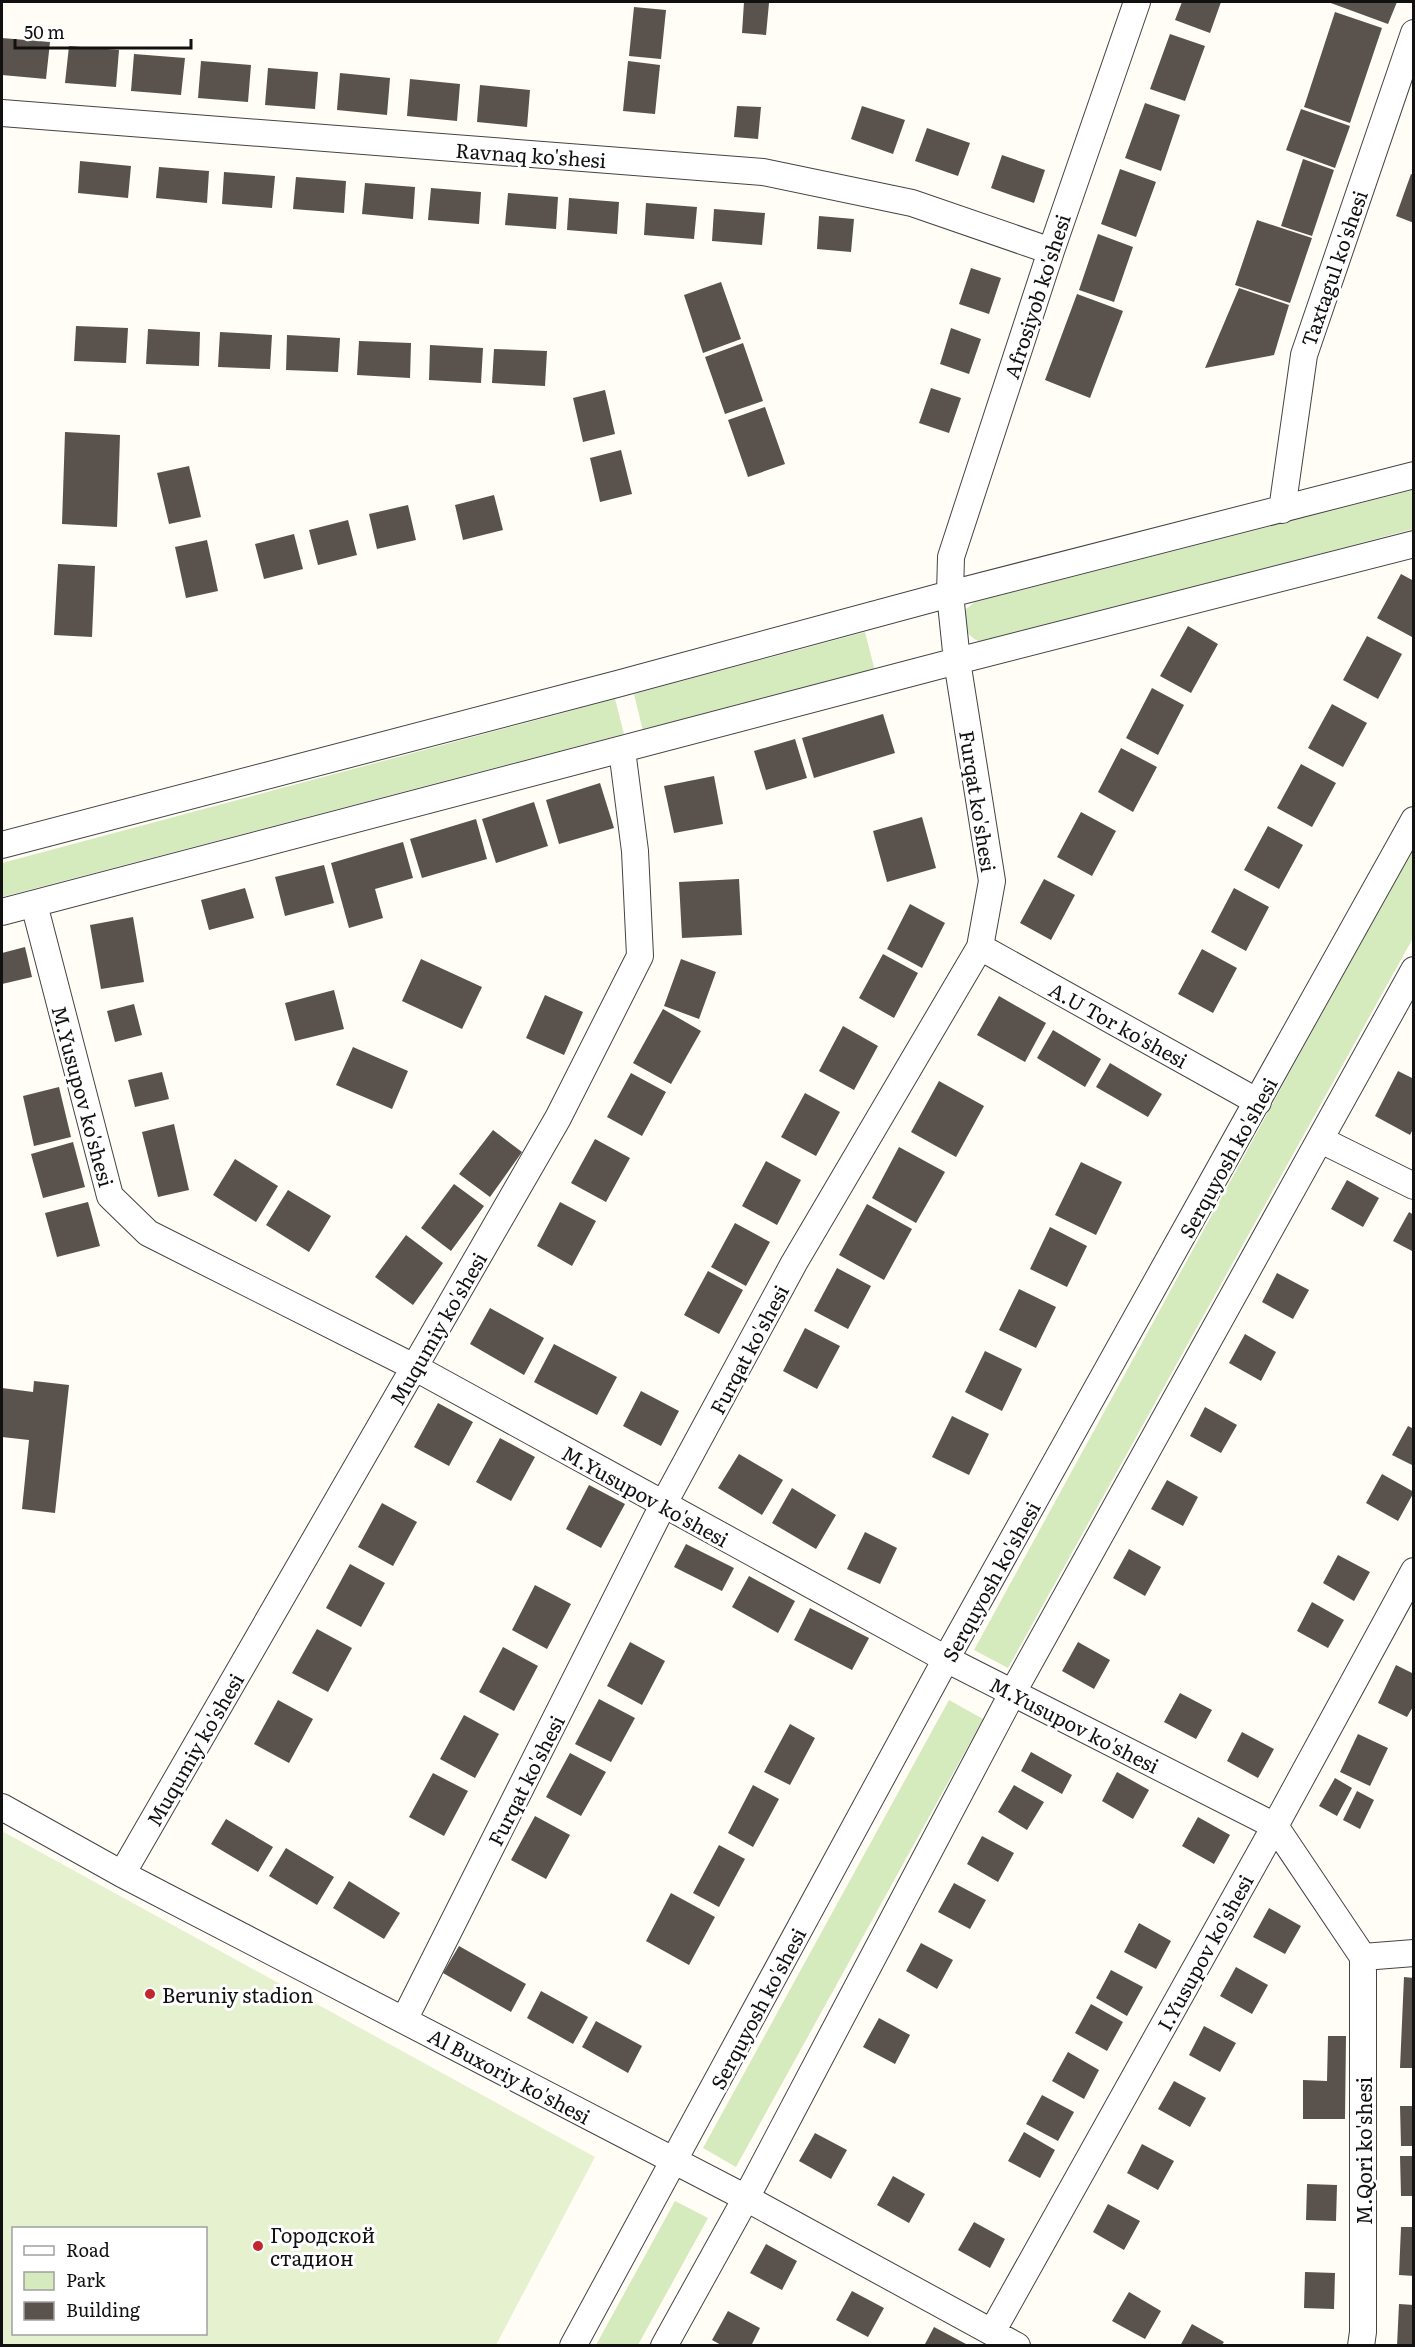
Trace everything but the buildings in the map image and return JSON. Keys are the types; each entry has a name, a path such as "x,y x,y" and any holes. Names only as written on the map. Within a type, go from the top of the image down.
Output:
{"street":[{"name":"Afrosiyob ko'shesi","path":"957,661 950,594 951,556 1051,251 1137,2"},
{"name":"Taxtagul ko'shesi","path":"1282,510 1304,355 1413,33"},
{"name":"Ravnaq ko'shesi","path":"2,113 763,172 912,203 1051,251"},
{"path":"2,845 950,594 1413,476"},
{"path":"2,912 957,661 1413,544"},
{"name":"Furqat ko'shesi","path":"404,2020 663,1505 794,1263 980,947 992,881 957,661"},
{"name":"Muqumiy ko'shesi","path":"122,1874 558,1118 640,956 635,851 622,750"},
{"name":"Serquyosh ko'shesi","path":"573,2346 946,1659 1413,820"},
{"name":"M.Yusupov ko'shesi","path":"34,904 110,1196 148,1233 414,1367 946,1659 1275,1826 1363,1957"},
{"name":"A.U Tor ko'shesi","path":"980,947 1258,1102"},
{"path":"664,2346 746,2198 1013,1692 1321,1140 1413,970"},
{"path":"1321,1140 1413,1186"},
{"name":"I.Yusupov ko'shesi","path":"992,2332 1275,1826 1413,1571"},
{"name":"Al Buxoriy ko'shesi","path":"2,1807 122,1874 746,2198 1017,2346"},
{"path":"1363,1957 1413,1953"},
{"name":"M.Qori ko'shesi","path":"1361,2346 1363,2332 1363,1957"}],"green space":[{"path":"1413,490 1413,529 984,643 973,638 965,626 966,609 975,602"},
{"path":"865,632 875,671 643,731 634,694"},
{"path":"615,699 624,734 2,897 2,863"},
{"path":"1413,847 1413,938 1008,1668 974,1650"},
{"path":"949,1700 983,1719 736,2167 703,2148"},
{"name":"Beruniy stadion","path":"2,1831 595,2157 496,2345 2,2345"},
{"path":"675,2201 708,2218 638,2345 596,2345"}],"place":[{"name":"Beruniy stadion","path":"150,1994"},
{"name":"Городской стадион","path":"258,2246"}]}
